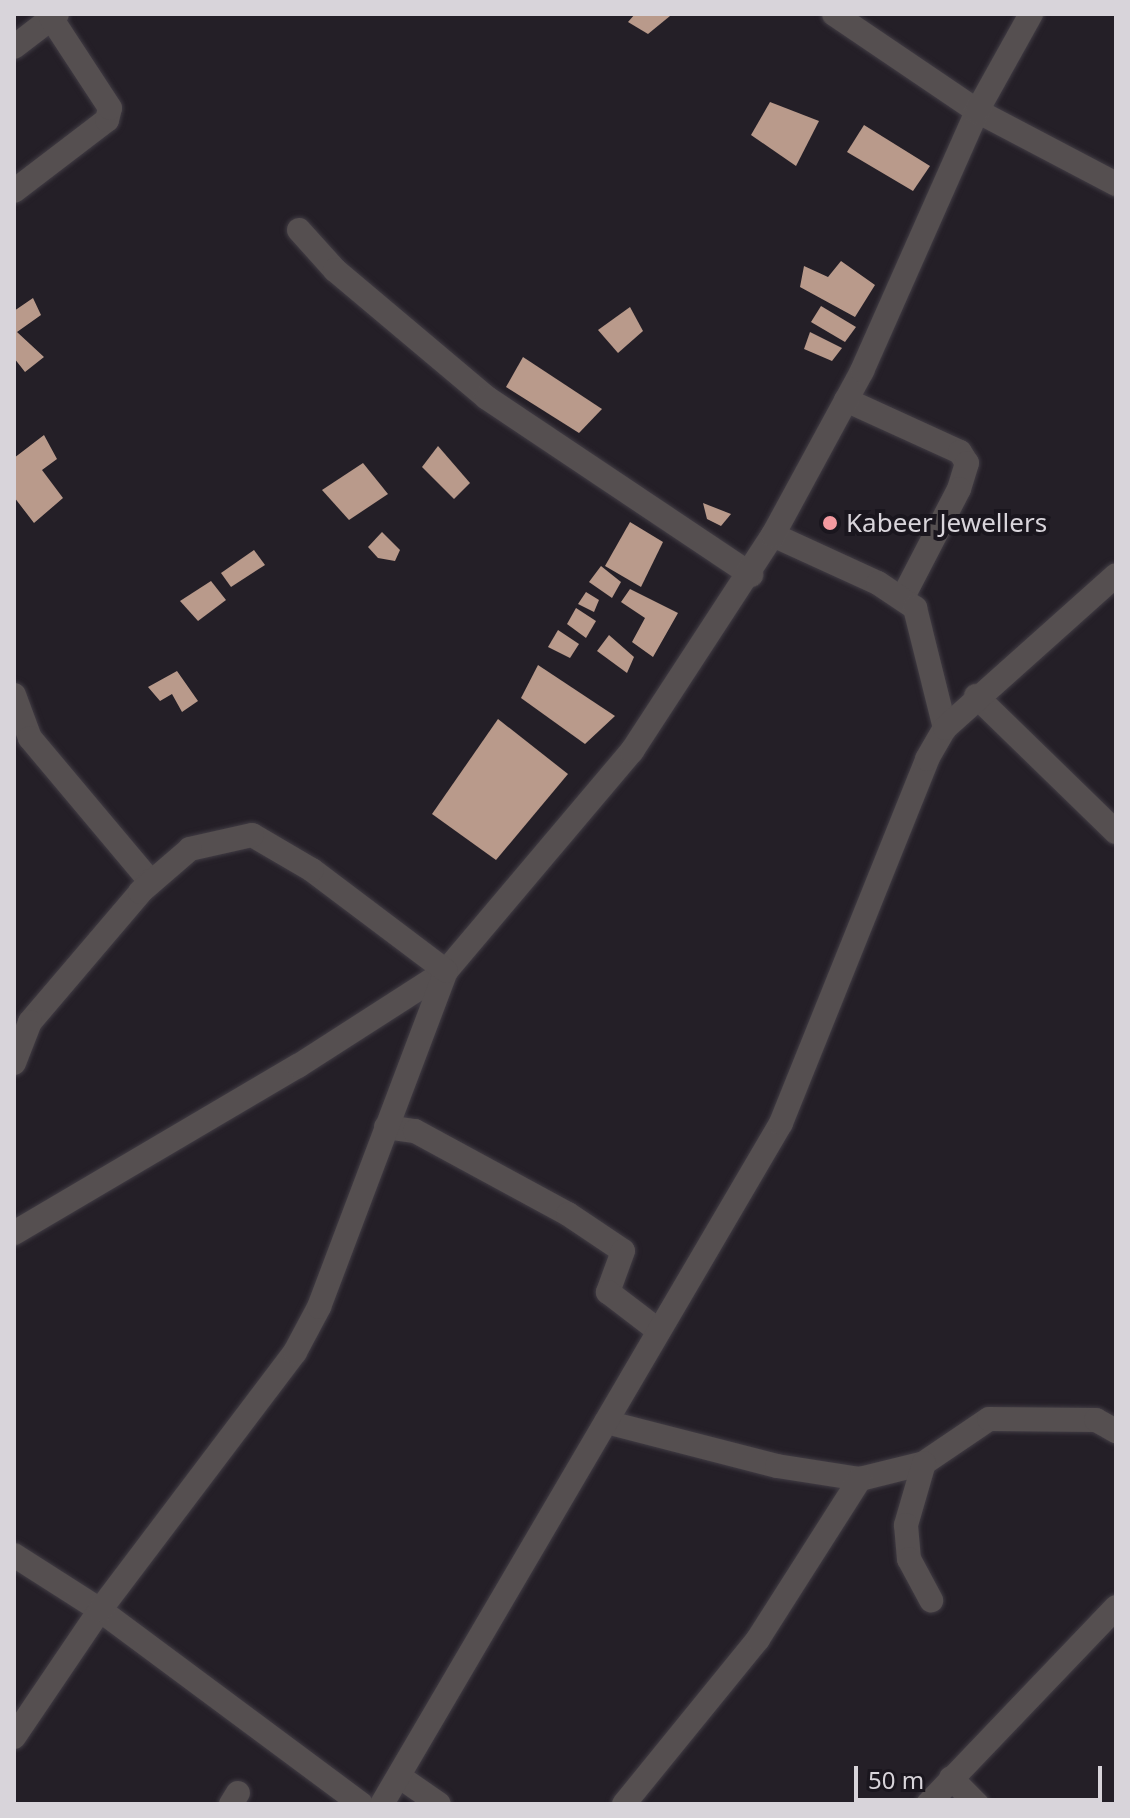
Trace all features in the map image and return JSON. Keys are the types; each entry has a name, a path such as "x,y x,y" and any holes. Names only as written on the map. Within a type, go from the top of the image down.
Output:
{"street":[{"path":"834,14 977,111 1116,184"},
{"path":"14,1233 298,1066 446,971 632,751 751,575 773,535 846,400 977,111 1031,14"},
{"path":"14,47 54,16 110,108 107,120 14,191"},
{"path":"299,230 335,270 487,398 751,575"},
{"path":"846,400 960,452 967,463 959,489 903,597"},
{"path":"773,535 903,597 915,608 924,629 945,728"},
{"path":"382,1804 781,1123 927,759 945,728 976,696 1116,575"},
{"path":"976,696 1116,832"},
{"path":"14,1063 30,1022 150,881 30,738 15,701"},
{"path":"140,892 190,849 252,835 312,870 446,971"},
{"path":"14,1737 100,1610 295,1352 319,1307 446,971"},
{"path":"386,1127 415,1131 568,1214 623,1251 608,1292 659,1331"},
{"path":"606,1422 777,1466 860,1479 924,1463 989,1419 1096,1420 1116,1431"},
{"path":"924,1463 906,1525 909,1559 931,1600"},
{"path":"624,1804 758,1639 860,1479"},
{"path":"14,1555 100,1610 361,1804"},
{"path":"928,1804 1116,1607"},
{"path":"400,1777 439,1804"},
{"path":"951,1778 977,1804"}],"building":[{"path":"635,14 670,16 648,34 628,22"},
{"path":"770,102 819,121 796,166 751,135"},
{"path":"864,125 930,166 913,191 847,152"},
{"path":"841,261 875,285 855,317 800,287 804,266 828,277"},
{"path":"33,298 41,315 17,332 44,357 25,372 14,358 14,311"},
{"path":"821,306 856,327 845,342 811,322"},
{"path":"630,307 643,331 618,353 598,330"},
{"path":"810,332 842,348 832,361 804,349"},
{"path":"523,357 602,409 579,433 506,387"},
{"path":"44,435 57,459 42,470 63,498 34,523 14,497 14,458"},
{"path":"438,446 470,483 454,499 422,467"},
{"path":"363,463 388,494 349,520 322,490"},
{"path":"703,503 731,514 721,526 707,519"},
{"path":"630,522 663,542 641,587 605,566"},
{"path":"382,532 400,550 395,561 378,558 368,547"},
{"path":"254,550 265,565 231,587 221,573"},
{"path":"601,566 621,582 612,598 589,582"},
{"path":"211,581 226,600 198,621 180,601"},
{"path":"630,589 678,613 653,657 632,642 645,618 621,602"},
{"path":"586,592 599,600 594,612 578,604"},
{"path":"576,608 596,621 586,638 567,624"},
{"path":"558,630 579,644 570,658 548,647"},
{"path":"609,635 634,657 627,673 597,651"},
{"path":"538,665 615,716 585,744 521,698"},
{"path":"177,671 198,701 182,712 172,694 160,701 148,687"},
{"path":"498,719 568,774 496,860 432,814"}],"place":[{"name":"Kabeer Jewellers","path":"830,523"}]}
